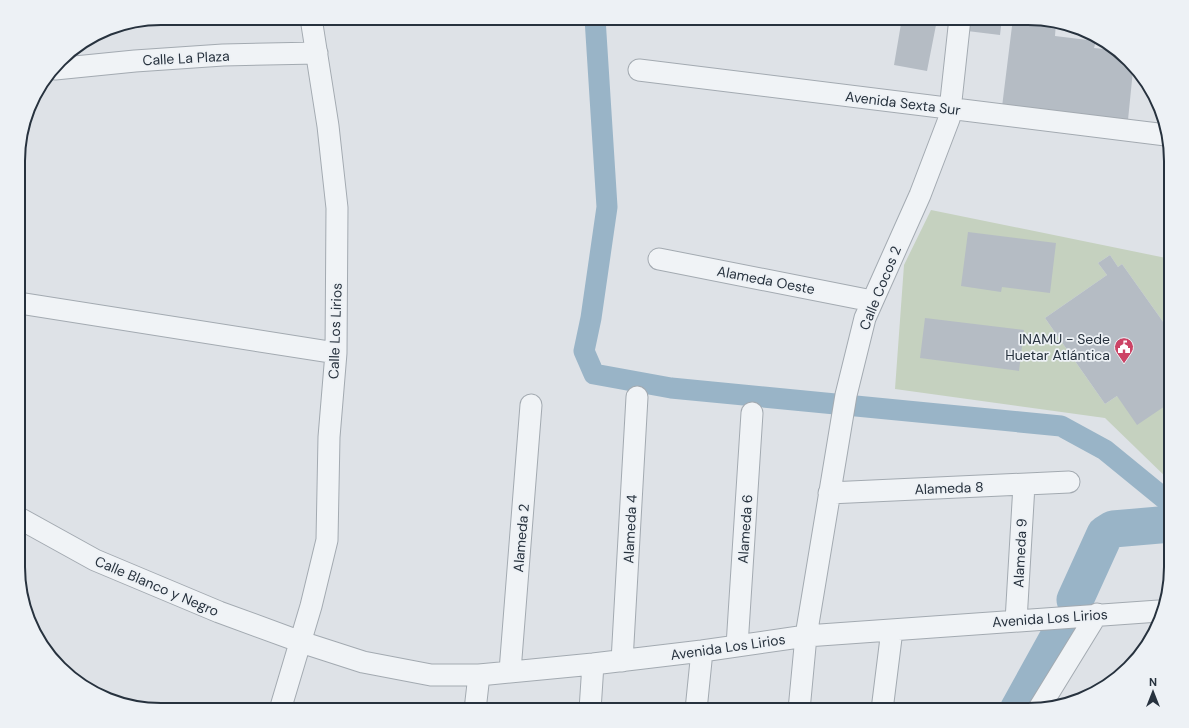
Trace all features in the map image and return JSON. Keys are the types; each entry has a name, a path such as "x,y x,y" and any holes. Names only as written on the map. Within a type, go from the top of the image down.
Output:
{"street":[{"name":"Calle Los Lirios","path":"282,703 301,642 327,540 329,437 336,353 337,208 328,126 312,25"},
{"name":"Calle Cocos 2","path":"800,703 806,636 846,395 865,318 920,195 949,119 959,25"},
{"name":"Calle La Plaza","path":"62,68 134,61 223,55 317,53"},
{"name":"Avenida Sexta Sur","path":"639,70 1161,134"},
{"name":"Alameda Oeste","path":"659,259 872,301"},
{"path":"25,304 336,353"},
{"name":"Alameda 4","path":"622,661 637,397"},
{"name":"Alameda 2","path":"510,671 532,405"},
{"name":"Alameda 6","path":"737,646 752,413"},
{"name":"Alameda 8","path":"829,494 1069,482"},
{"name":"Alameda 9","path":"1016,621 1024,485"},
{"name":"Calle Blanco y Negro","path":"25,521 95,560 219,612 301,642"},
{"name":"Avenida Los Lirios","path":"301,642 364,662 431,675 479,675 622,661 806,636 1157,610"},
{"path":"1043,702 1097,614"},
{"path":"883,703 892,630"},
{"path":"697,703 702,651"},
{"path":"590,703 593,664"},
{"path":"476,703 479,675"}],"green space":[{"path":"931,210 1164,258 1164,323 1122,264 1118,267 1110,255 1098,263 1107,275 1045,318 1105,404 1117,396 1164,401 1164,475 1105,418 895,389 904,265"}],"building":[{"path":"901,25 936,25 927,71 894,65"},
{"path":"959,25 1001,25 1000,35 959,30"},
{"path":"1012,25 1046,26 1056,28 1055,36 1091,40 1096,43 1094,48 1105,49 1118,59 1133,74 1127,130 1001,115"},
{"path":"968,232 1056,243 1050,293 1002,287 1001,292 961,286"},
{"name":"INAMU - Sede Huetar Atlántica","path":"1110,255 1118,267 1122,264 1164,323 1164,407 1137,425 1117,396 1105,404 1045,318 1107,275 1098,263"},
{"path":"925,318 1024,330 1019,371 920,358"}],"waterway":[{"path":"595,25 607,207 591,318 584,351 594,374 671,388 1061,426 1105,450 1164,498"},
{"path":"1075,600 1105,534 1113,529 1164,525"},
{"path":"1022,703 1060,634"}],"place":[{"name":"INAMU - Sede Huetar Atlántica","path":"1124,364"}]}
